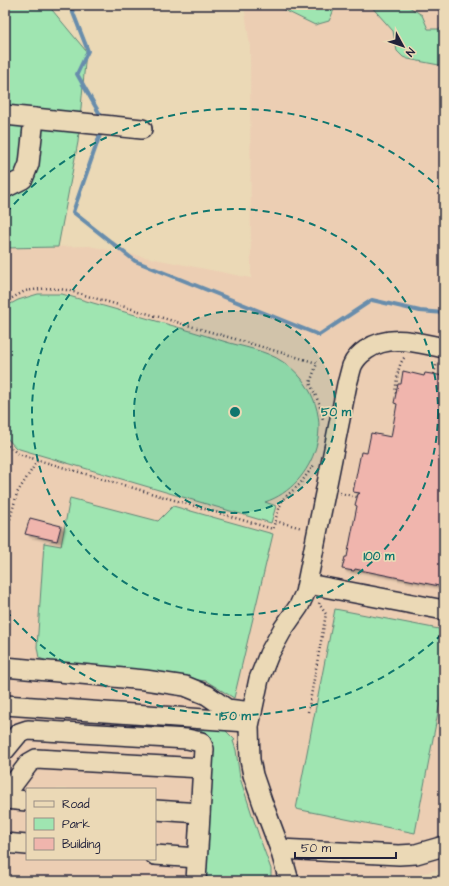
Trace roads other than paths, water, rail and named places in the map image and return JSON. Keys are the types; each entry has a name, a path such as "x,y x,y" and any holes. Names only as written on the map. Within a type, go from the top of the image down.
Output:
{"lane":[{"path":"5,115 142,129"},
{"path":"5,188 23,179 29,164 34,118"},
{"path":"317,586 318,532 351,368 356,360 372,346 390,340 405,341 444,348"},
{"path":"289,881 280,849 253,775 249,743 251,717 259,679 269,654 283,629 304,595 317,586 444,610"},
{"path":"5,667 145,680 185,686 207,695 227,709 251,717"},
{"path":"5,706 251,717"},
{"path":"5,750 20,733 28,730 187,739 200,742 203,745 196,881"},
{"path":"5,795 29,763 36,759 202,768"},
{"path":"5,799 26,800"},
{"path":"156,810 200,813"},
{"path":"5,843 26,845"},
{"path":"280,849 399,855 416,854 444,846"},
{"path":"156,855 197,858"}],"waterway":[{"path":"70,5 88,51 77,74 102,120"},
{"path":"102,129 73,212 135,261 319,335 372,300 420,311 444,313"}]}
